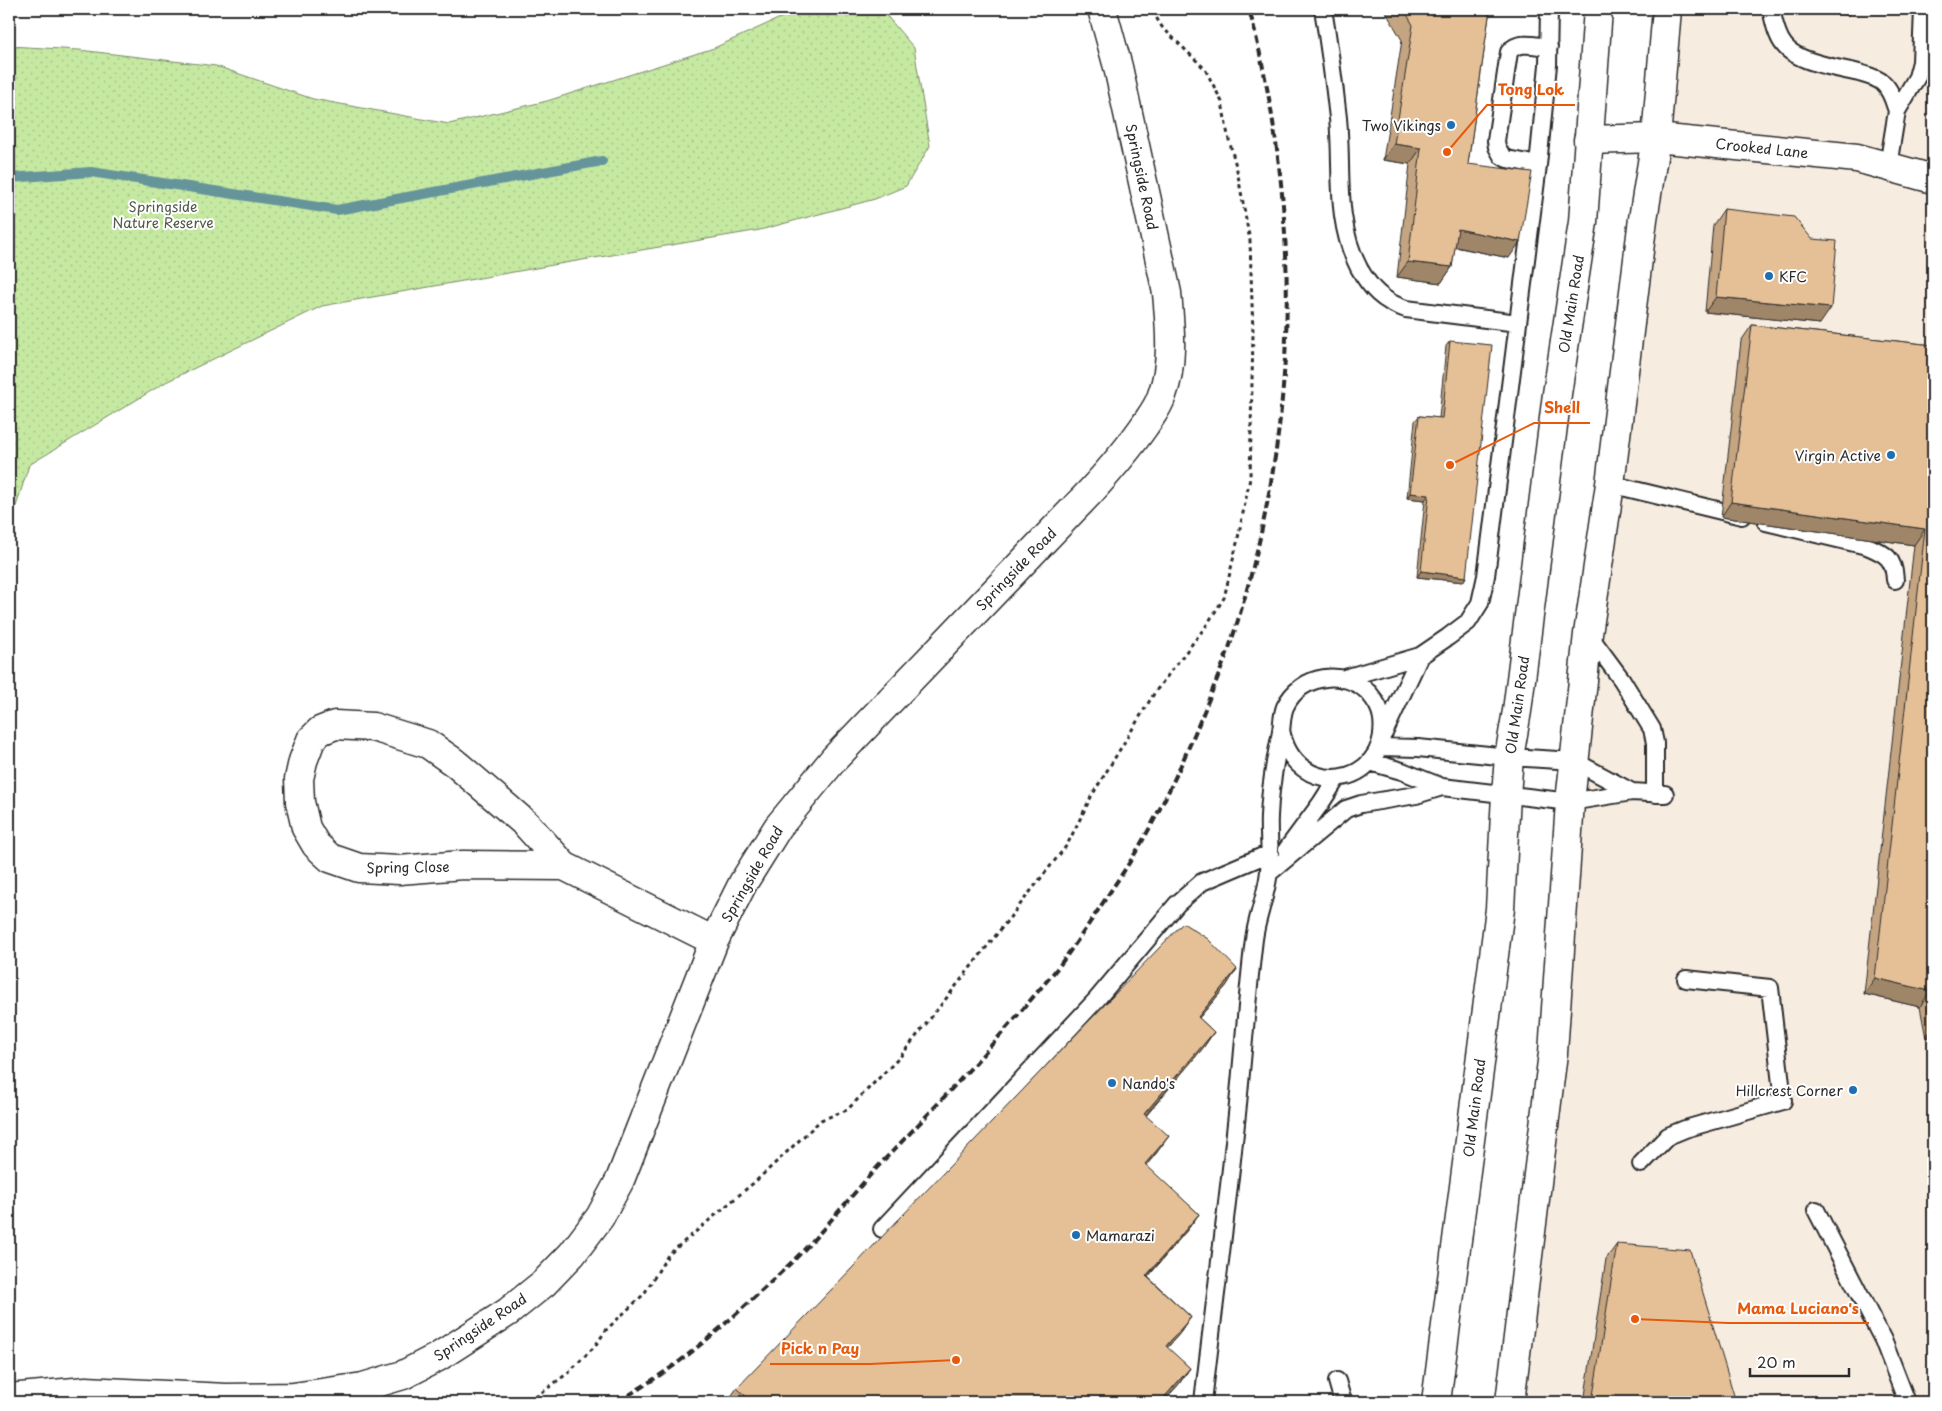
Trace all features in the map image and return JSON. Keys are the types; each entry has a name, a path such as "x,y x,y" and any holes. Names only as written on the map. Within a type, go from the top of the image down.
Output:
{"street":[{"name":"Springside Road","path":"9,1398 86,1392 226,1398 293,1396 363,1387 403,1375 438,1357 508,1312 544,1283 572,1254 600,1217 620,1180 714,941 744,883 778,827 834,759 1098,484 1125,453 1162,396 1168,373 1171,330 1167,293 1118,67 1102,9"},
{"name":"Old Main Road","path":"1436,1402 1500,909 1509,758 1517,711 1557,394 1583,222 1598,9"},
{"path":"1510,1402 1553,1053 1570,802 1588,634 1610,484 1638,258 1656,138 1667,9"},
{"name":"Crooked Lane","path":"1588,140 1656,138 1857,158 1933,179"},
{"name":"Spring Close","path":"564,866 463,865 399,870 359,868 330,858 316,845 306,828 300,802 299,780 303,761 311,740 320,731 335,725 372,728 428,744 455,763 526,824 564,866 714,941"},
{"path":"1523,1308 1528,1402"}],"lane":[{"path":"1323,9 1338,120 1341,211 1349,250 1365,278 1374,291 1395,306 1518,323"},
{"path":"1202,1402 1228,1197 1254,936 1269,873 1268,817 1272,770 1286,707 1300,688 1321,678 1345,678 1420,656 1468,622 1480,603 1486,576 1538,165 1549,47 1549,9"},
{"path":"1772,9 1775,27 1789,52 1802,58 1883,82 1892,96 1897,111"},
{"path":"1888,166 1897,111 1917,78 1921,62 1923,9"},
{"path":"1538,165 1507,159 1502,156 1496,141 1509,52 1512,47 1518,44 1549,47"},
{"path":"1610,484 1867,546 1879,551 1890,559 1894,569 1895,580"},
{"path":"1370,762 1402,770 1442,787 1506,796 1570,802 1632,792 1660,794 1652,729 1622,680 1588,634"},
{"path":"1281,730 1284,744 1290,756 1310,774 1323,778 1337,778 1355,774 1370,762 1420,656"},
{"path":"1345,678 1362,686 1375,699 1382,716 1381,741"},
{"path":"1381,741 1418,748 1509,758 1574,761 1632,792"},
{"path":"1269,873 1321,803 1337,778"},
{"path":"1269,873 1346,809 1361,804 1416,795 1442,787"},
{"path":"882,1229 1097,999 1177,904 1202,882 1270,853"},
{"path":"1641,1164 1668,1136 1685,1129 1783,1101 1770,988 1686,979"},
{"path":"1816,1210 1884,1340 1907,1402"},
{"path":"1337,1380 1343,1402"}],"path":[{"path":"529,1402 568,1373 595,1346 607,1329 644,1294 668,1255 757,1180 821,1120 847,1110 900,1056 1067,845 1091,797 1155,692 1206,626 1224,598 1250,478 1253,334 1250,241 1238,170 1228,136 1222,102 1205,69 1162,27 1151,9"}],"shaded area":[{"path":"1667,9 1933,9 1933,1402 1528,1402 1523,1308"}],"green space":[{"name":"Springside Nature Reserve","path":"800,9 881,9 914,48 930,146 906,186 875,199 760,230 322,306 166,382 29,465 9,529 9,46 79,50 216,66 313,99 449,124 547,101 714,48"}],"building":[{"path":"1404,9 1490,9 1468,164 1532,172 1520,242 1458,229 1452,267 1408,262 1421,148 1394,144 1413,25"},
{"path":"1724,209 1794,217 1812,239 1837,241 1831,308 1716,297"},
{"path":"1752,325 1933,345 1933,1005 1930,991 1875,978 1925,529 1731,502"},
{"path":"1450,341 1492,345 1466,577 1421,571 1429,495 1410,493 1419,416 1442,418"},
{"path":"1183,923 1208,939 1237,969 1198,1017 1214,1032 1144,1114 1169,1136 1145,1164 1199,1214 1146,1276 1191,1317 1166,1346 1190,1368 1160,1402 752,1402 737,1388"},
{"path":"1617,1244 1690,1250 1736,1402 1592,1402"}],"waterway":[{"path":"9,178 91,172 337,210 602,161"}],"railway":[{"path":"618,1402 680,1361 739,1311 782,1271 830,1222 873,1172 989,1048 1050,978 1079,938 1145,837 1177,774 1229,648 1252,570 1270,490 1281,410 1286,330 1286,249 1279,168 1267,88 1249,9"}],"place":[{"name":"Two Vikings","path":"1451,125"},
{"name":"Tong Lok","path":"1447,152"},
{"name":"KFC","path":"1769,276"},
{"name":"Virgin Active","path":"1891,455"},
{"name":"Shell","path":"1450,465"},
{"name":"Nando's","path":"1112,1083"},
{"name":"Hillcrest Corner","path":"1853,1090"},
{"name":"Mamarazi","path":"1076,1235"},
{"name":"Mama Luciano's","path":"1635,1319"},
{"name":"Pick n Pay","path":"956,1360"}]}
